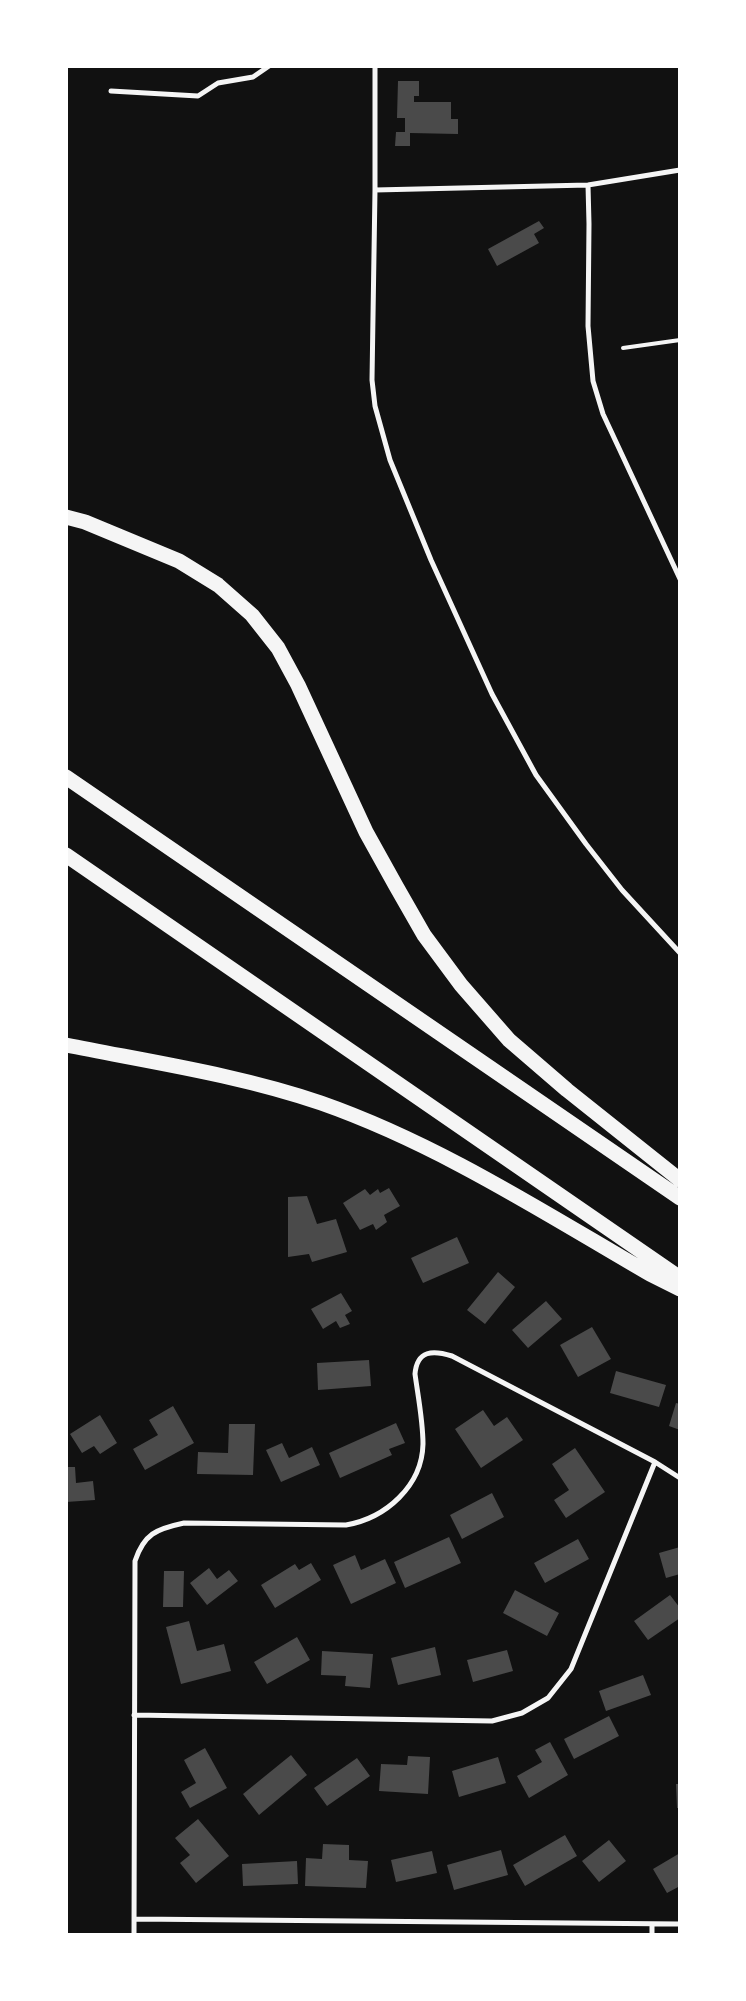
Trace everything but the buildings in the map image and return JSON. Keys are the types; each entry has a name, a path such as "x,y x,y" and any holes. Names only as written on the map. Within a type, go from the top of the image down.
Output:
{"highway":[{"path":"66,517 85,522 179,561 218,585 252,615 278,648 298,685 366,832 396,886 424,935 461,985 509,1040 567,1090 680,1180"},
{"path":"66,777 680,1198"},
{"path":"66,856 680,1278"},
{"path":"66,1045 250,1082 320,1103 387,1129 448,1158 641,1269 680,1289"}],"street":[{"path":"111,92 198,96 218,83 253,77 269,66"},
{"path":"375,66 376,190 372,380 375,406 390,460 431,560 492,694 536,775 622,890 680,953"},
{"path":"376,190 588,185 680,170"},
{"path":"588,185 590,224 588,326 589,354 595,388 603,414 680,579"},
{"path":"134,1935 135,1561 140,1546 151,1534 166,1527 184,1523 346,1525 360,1523 387,1509 408,1488 420,1460 423,1444 416,1363 427,1354 440,1352 452,1356 655,1462 680,1478"},
{"path":"134,1715 492,1720 522,1713 548,1698 571,1669 655,1462"},
{"path":"134,1919 680,1924"},
{"path":"652,1924 652,1935"}],"lane":[{"path":"623,348 680,340"}]}
